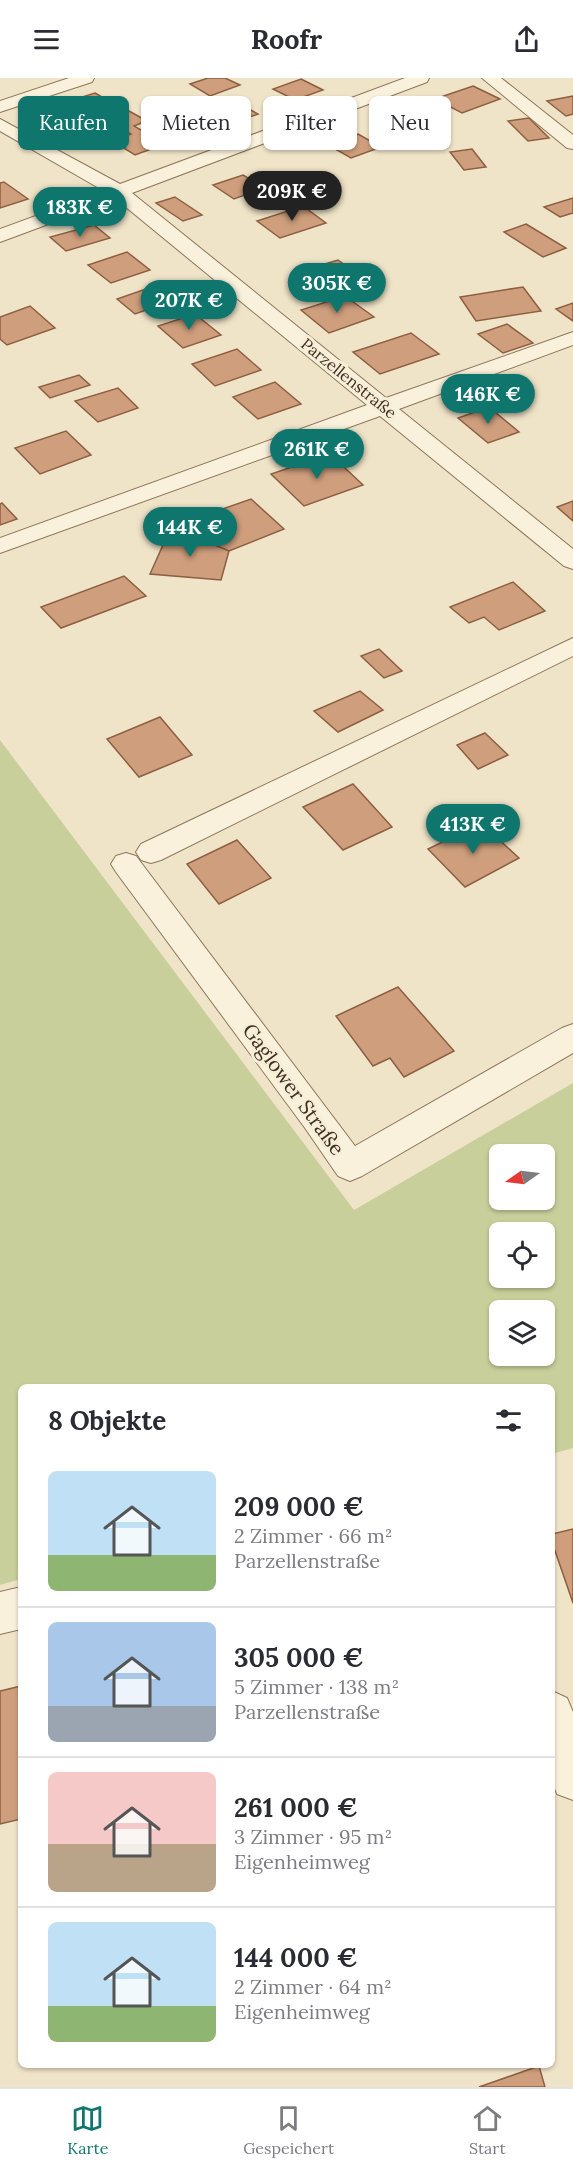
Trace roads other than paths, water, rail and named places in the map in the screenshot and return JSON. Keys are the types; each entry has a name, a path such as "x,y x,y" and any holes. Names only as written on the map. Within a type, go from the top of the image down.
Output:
{"street":[{"path":"0,107 86,78"},
{"path":"0,236 421,78"},
{"path":"490,78 573,144"},
{"name":"Parzellenstraße","path":"0,124 118,191 573,561"},
{"path":"0,546 573,338"},
{"name":"Gaglower Straße","path":"573,646 139,858 350,1166 573,1037"},
{"path":"0,1613 18,1609"},
{"path":"555,1722 573,1778"}]}
